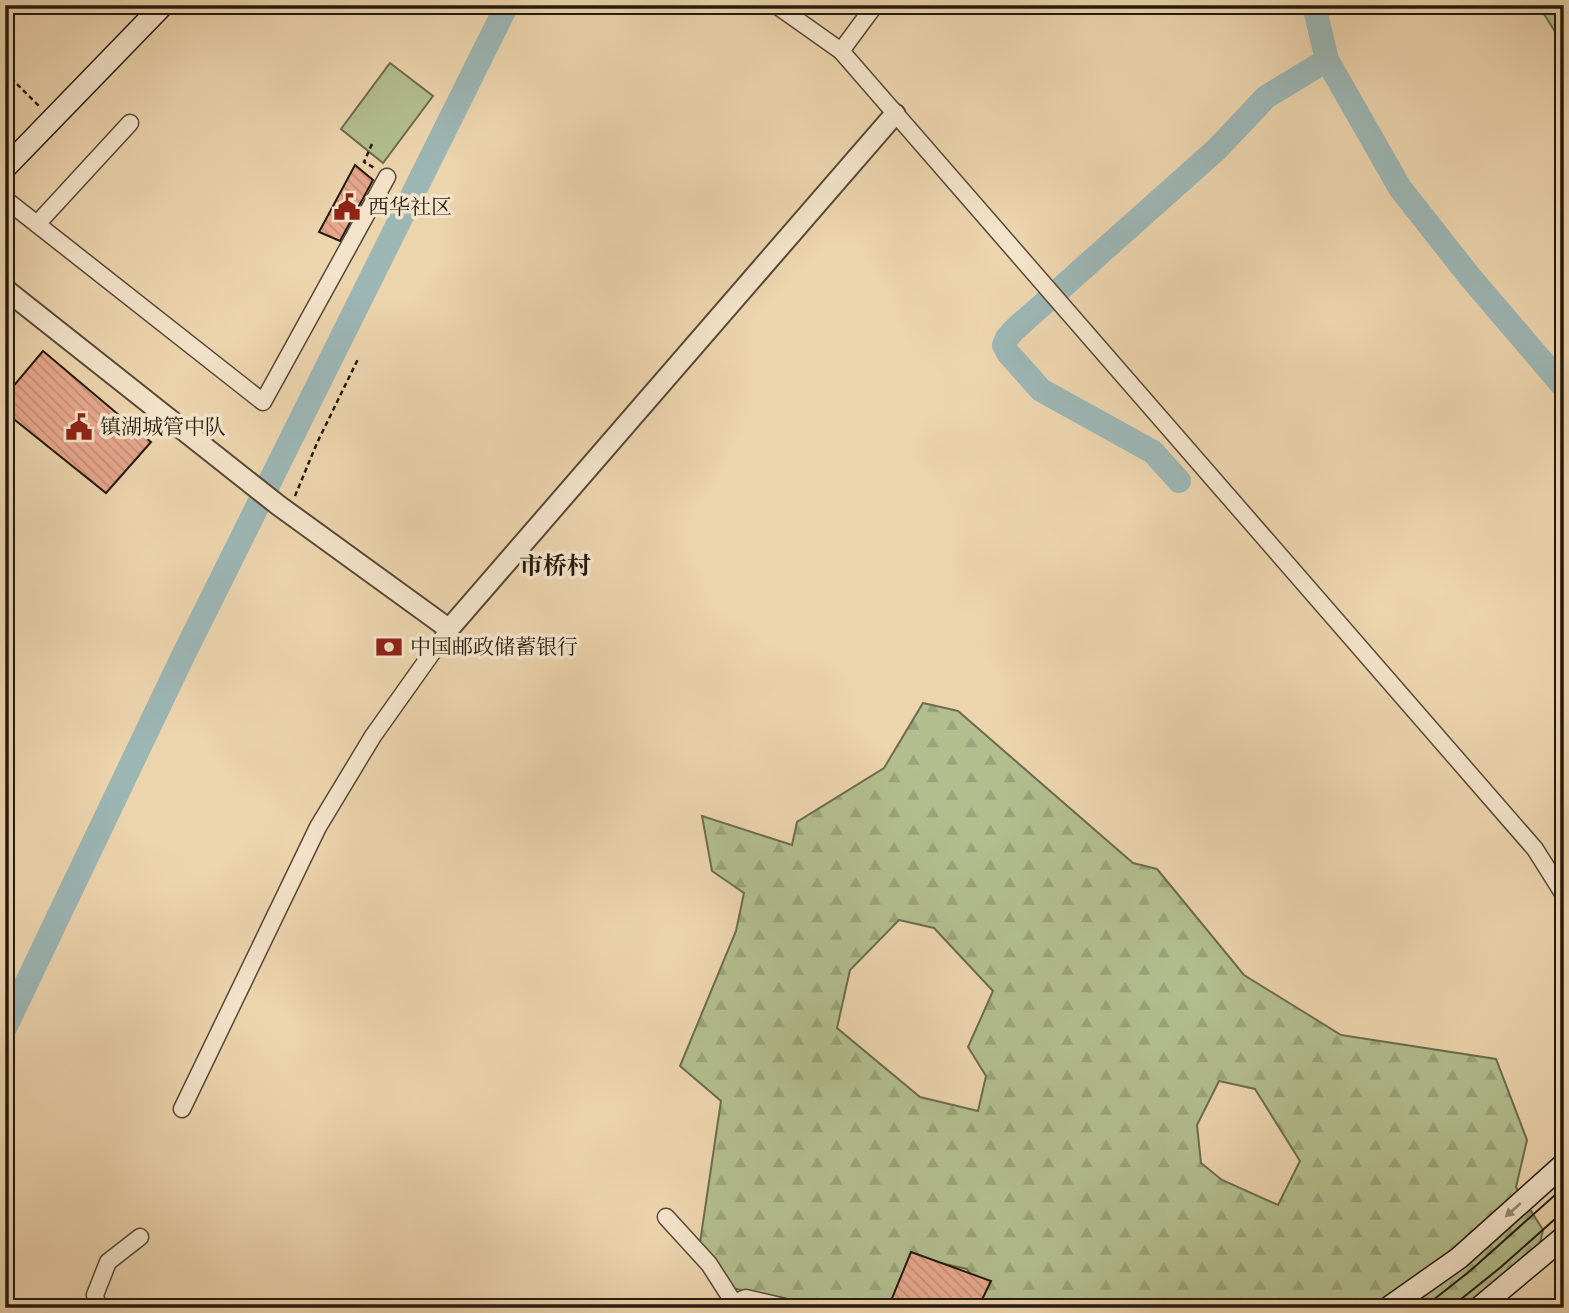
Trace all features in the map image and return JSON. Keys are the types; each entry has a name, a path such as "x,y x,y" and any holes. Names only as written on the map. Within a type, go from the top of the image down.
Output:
{"main road":[{"path":"5,168 163,5"},
{"path":"1388,1308 1459,1258 1564,1164"},
{"path":"1479,1308 1564,1237"}],"street":[{"path":"776,5 841,51 1535,849 1564,895"},
{"path":"841,51 875,5"},
{"path":"183,1109 318,827 373,736 449,629 895,114"},
{"path":"37,224 130,123"},
{"path":"5,199 264,402 387,177"},
{"path":"5,289 283,508 449,629"},
{"path":"666,1217 709,1264 733,1306 746,1298 789,1308"},
{"path":"98,1308 95,1295 108,1262 140,1237"}],"path":[{"path":"5,72 53,119"},
{"path":"372,144 364,162 387,177"},
{"path":"283,508 358,359"}],"green space":[{"path":"1564,5 1564,46 1539,6"},
{"path":"390,63 433,96 383,163 341,129"},
{"path":"923,703 958,711 1133,863 1157,869 1244,975 1341,1035 1496,1059 1527,1140 1516,1187 1543,1230 1535,1265 1488,1308 966,1308 976,1283 967,1269 932,1261 882,1308 817,1308 716,1284 698,1256 721,1101 680,1066 736,931 744,893 712,871 702,816 792,845 797,822 884,768","holes":["899,920 934,928 993,991 968,1047 986,1076 978,1111 920,1097 837,1028 850,970","1219,1081 1255,1089 1300,1161 1278,1205 1222,1180 1201,1163 1197,1125"]}],"building":[{"name":"西华社区","path":"355,165 373,180 340,241 319,232"},
{"name":"镇湖城管中队","path":"43,351 151,442 106,493 5,412 5,396"},
{"path":"911,1252 991,1281 978,1308 888,1308"}],"waterway":[{"path":"5,1028 182,658 507,5"},
{"path":"1314,5 1327,60 1400,188 1470,277 1564,387"},
{"path":"1179,481 1153,452 1041,390 1004,345 1014,330 1217,149 1266,97 1327,60"}],"tram line":[{"path":"1423,1308 1470,1271 1564,1187"},
{"path":"1450,1308 1564,1211"}],"place":[{"name":"西华社区","path":"347,207"},
{"name":"镇湖城管中队","path":"79,427"},
{"name":"中国邮政储蓄银行","path":"389,647"}],"district":[{"name":"市桥村","path":"555,566"}]}
